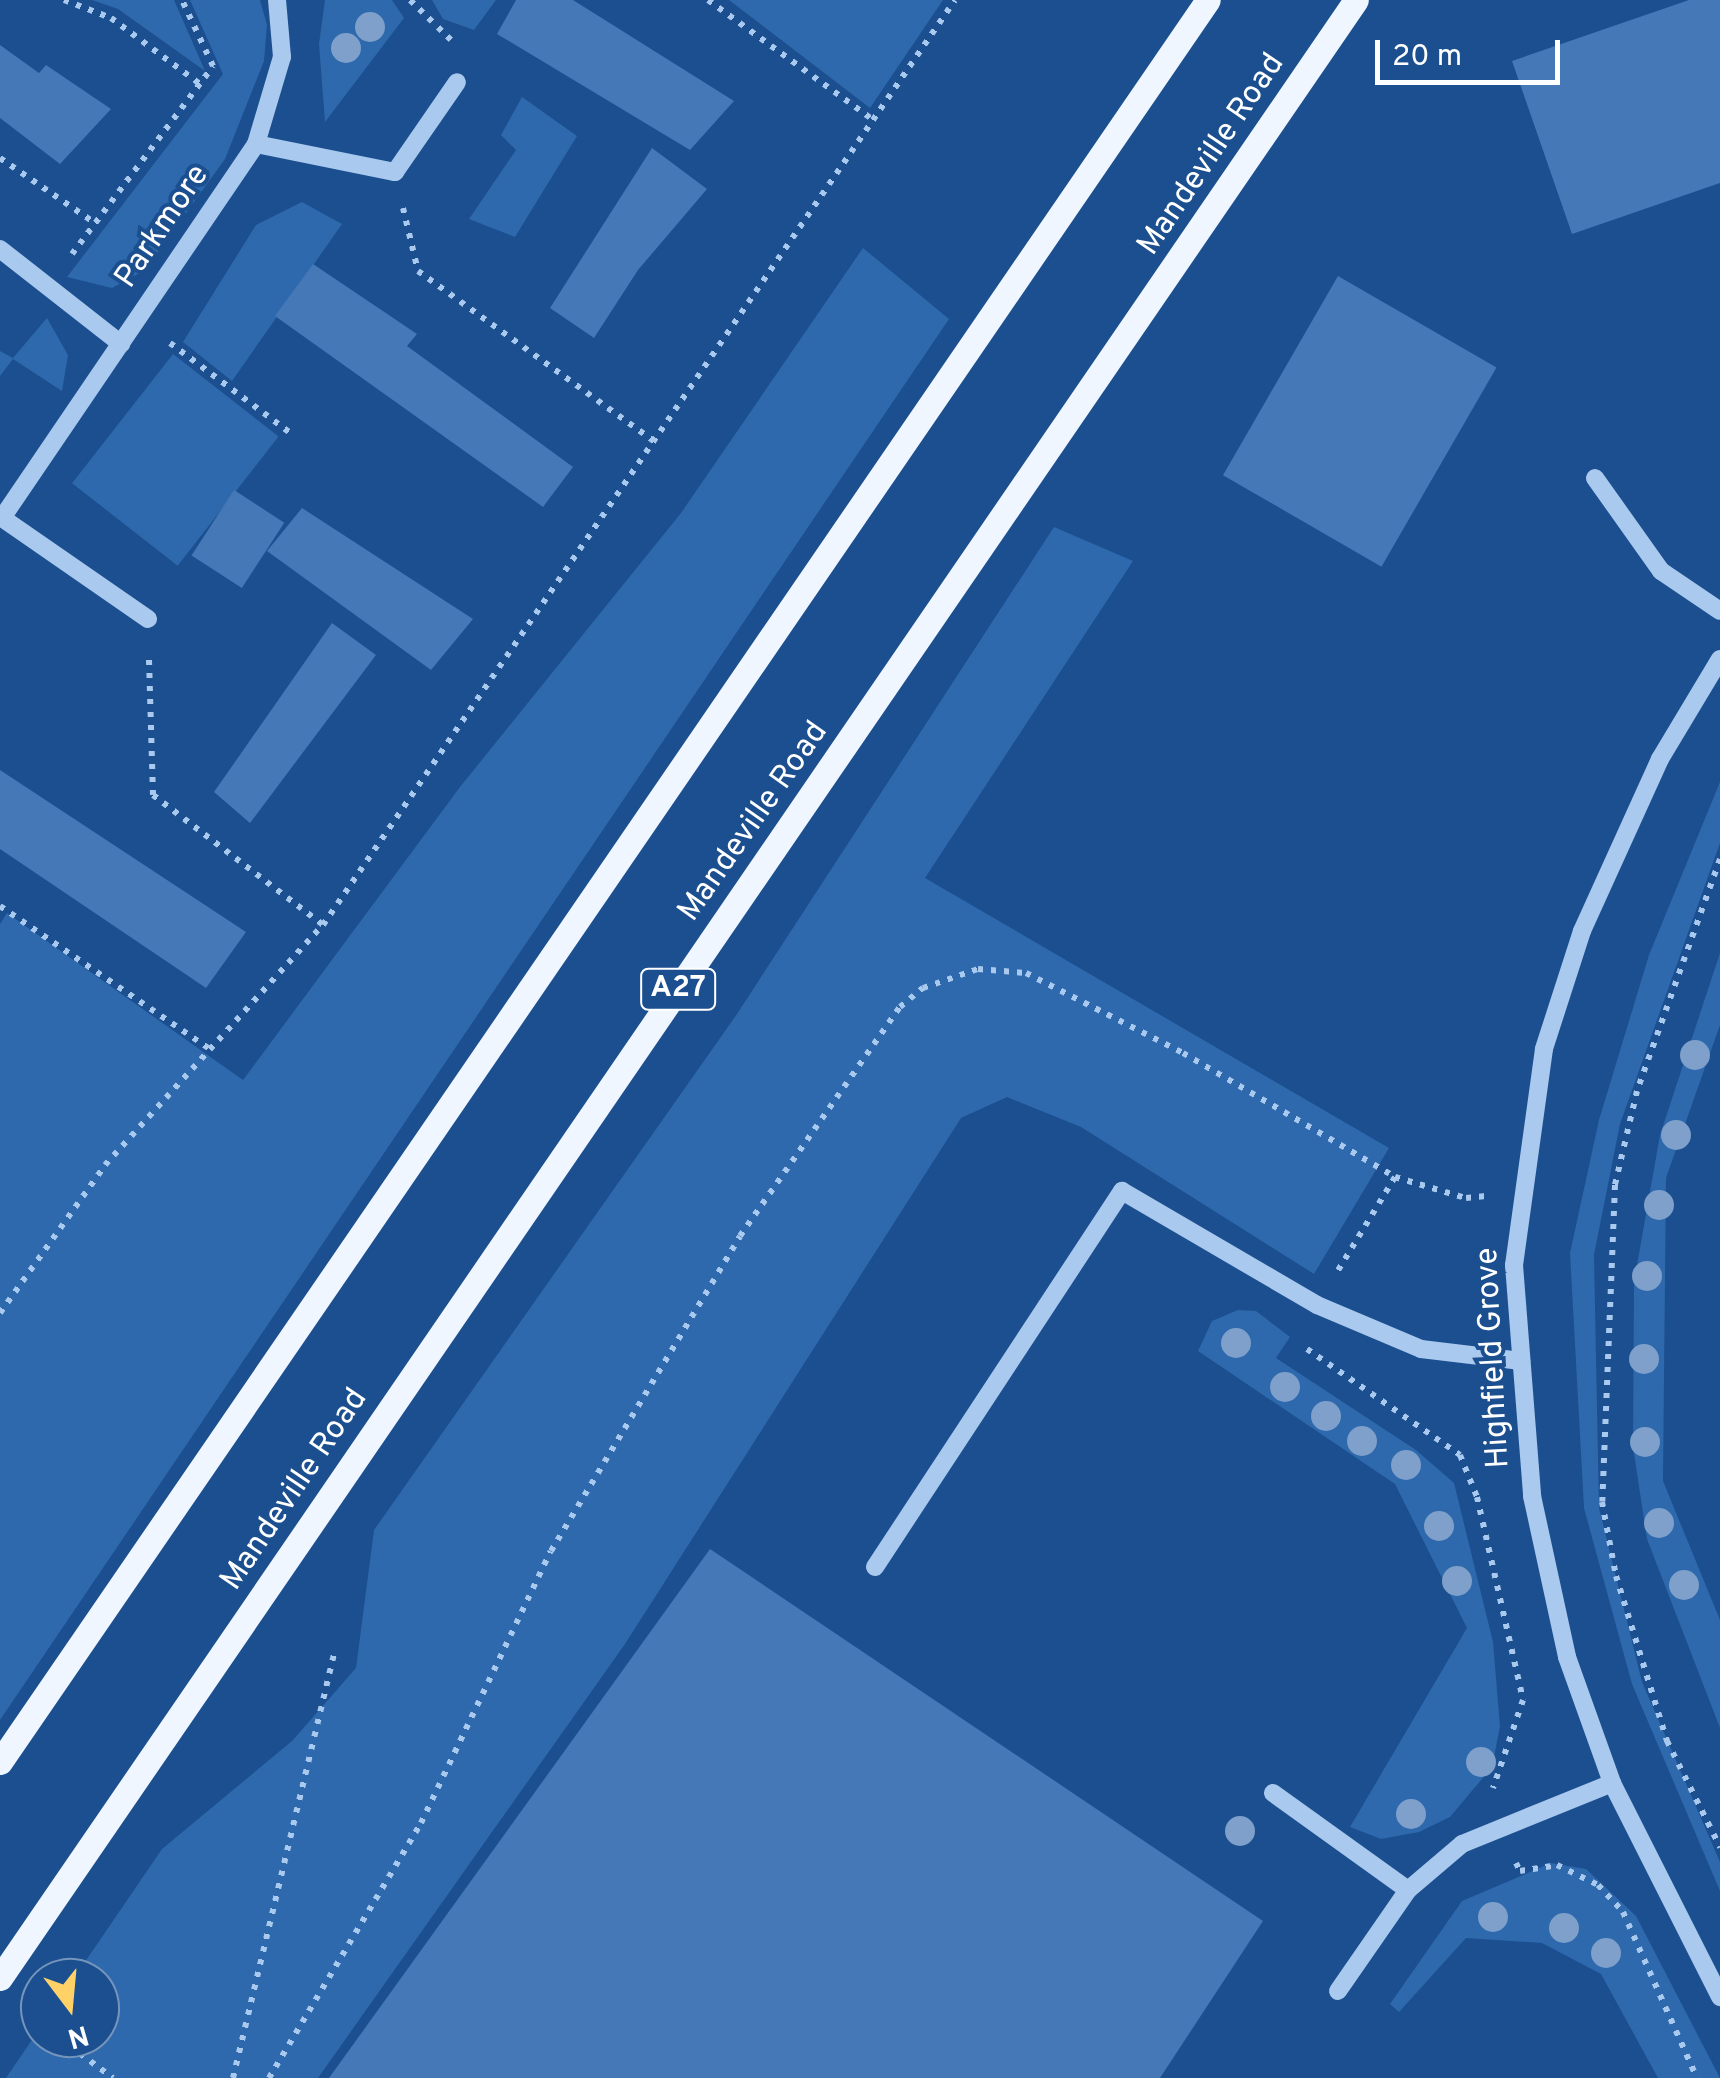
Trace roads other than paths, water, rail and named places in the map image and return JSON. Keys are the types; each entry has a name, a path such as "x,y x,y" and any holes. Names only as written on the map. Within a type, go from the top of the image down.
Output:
{"main road":[{"path":"0,1762 1208,0"},
{"name":"Mandeville Road","path":"0,1978 1356,0"}],"street":[{"name":"Parkmore","path":"148,619 2,518 256,144 282,57 277,0"},
{"path":"256,144 395,172 457,82"},
{"name":"Parkmore","path":"0,250 120,344"},
{"path":"1595,478 1661,572 1720,611"},
{"name":"Highfield Grove","path":"1720,659 1660,759 1582,931 1544,1049 1520,1194 1514,1264 1536,1514 1567,1658 1612,1783 1720,1998"},
{"path":"876,1567 1122,1191 1316,1305 1421,1350 1521,1361"},
{"path":"1338,1991 1408,1890 1462,1844 1612,1783"},
{"path":"1273,1793 1408,1890"}]}
